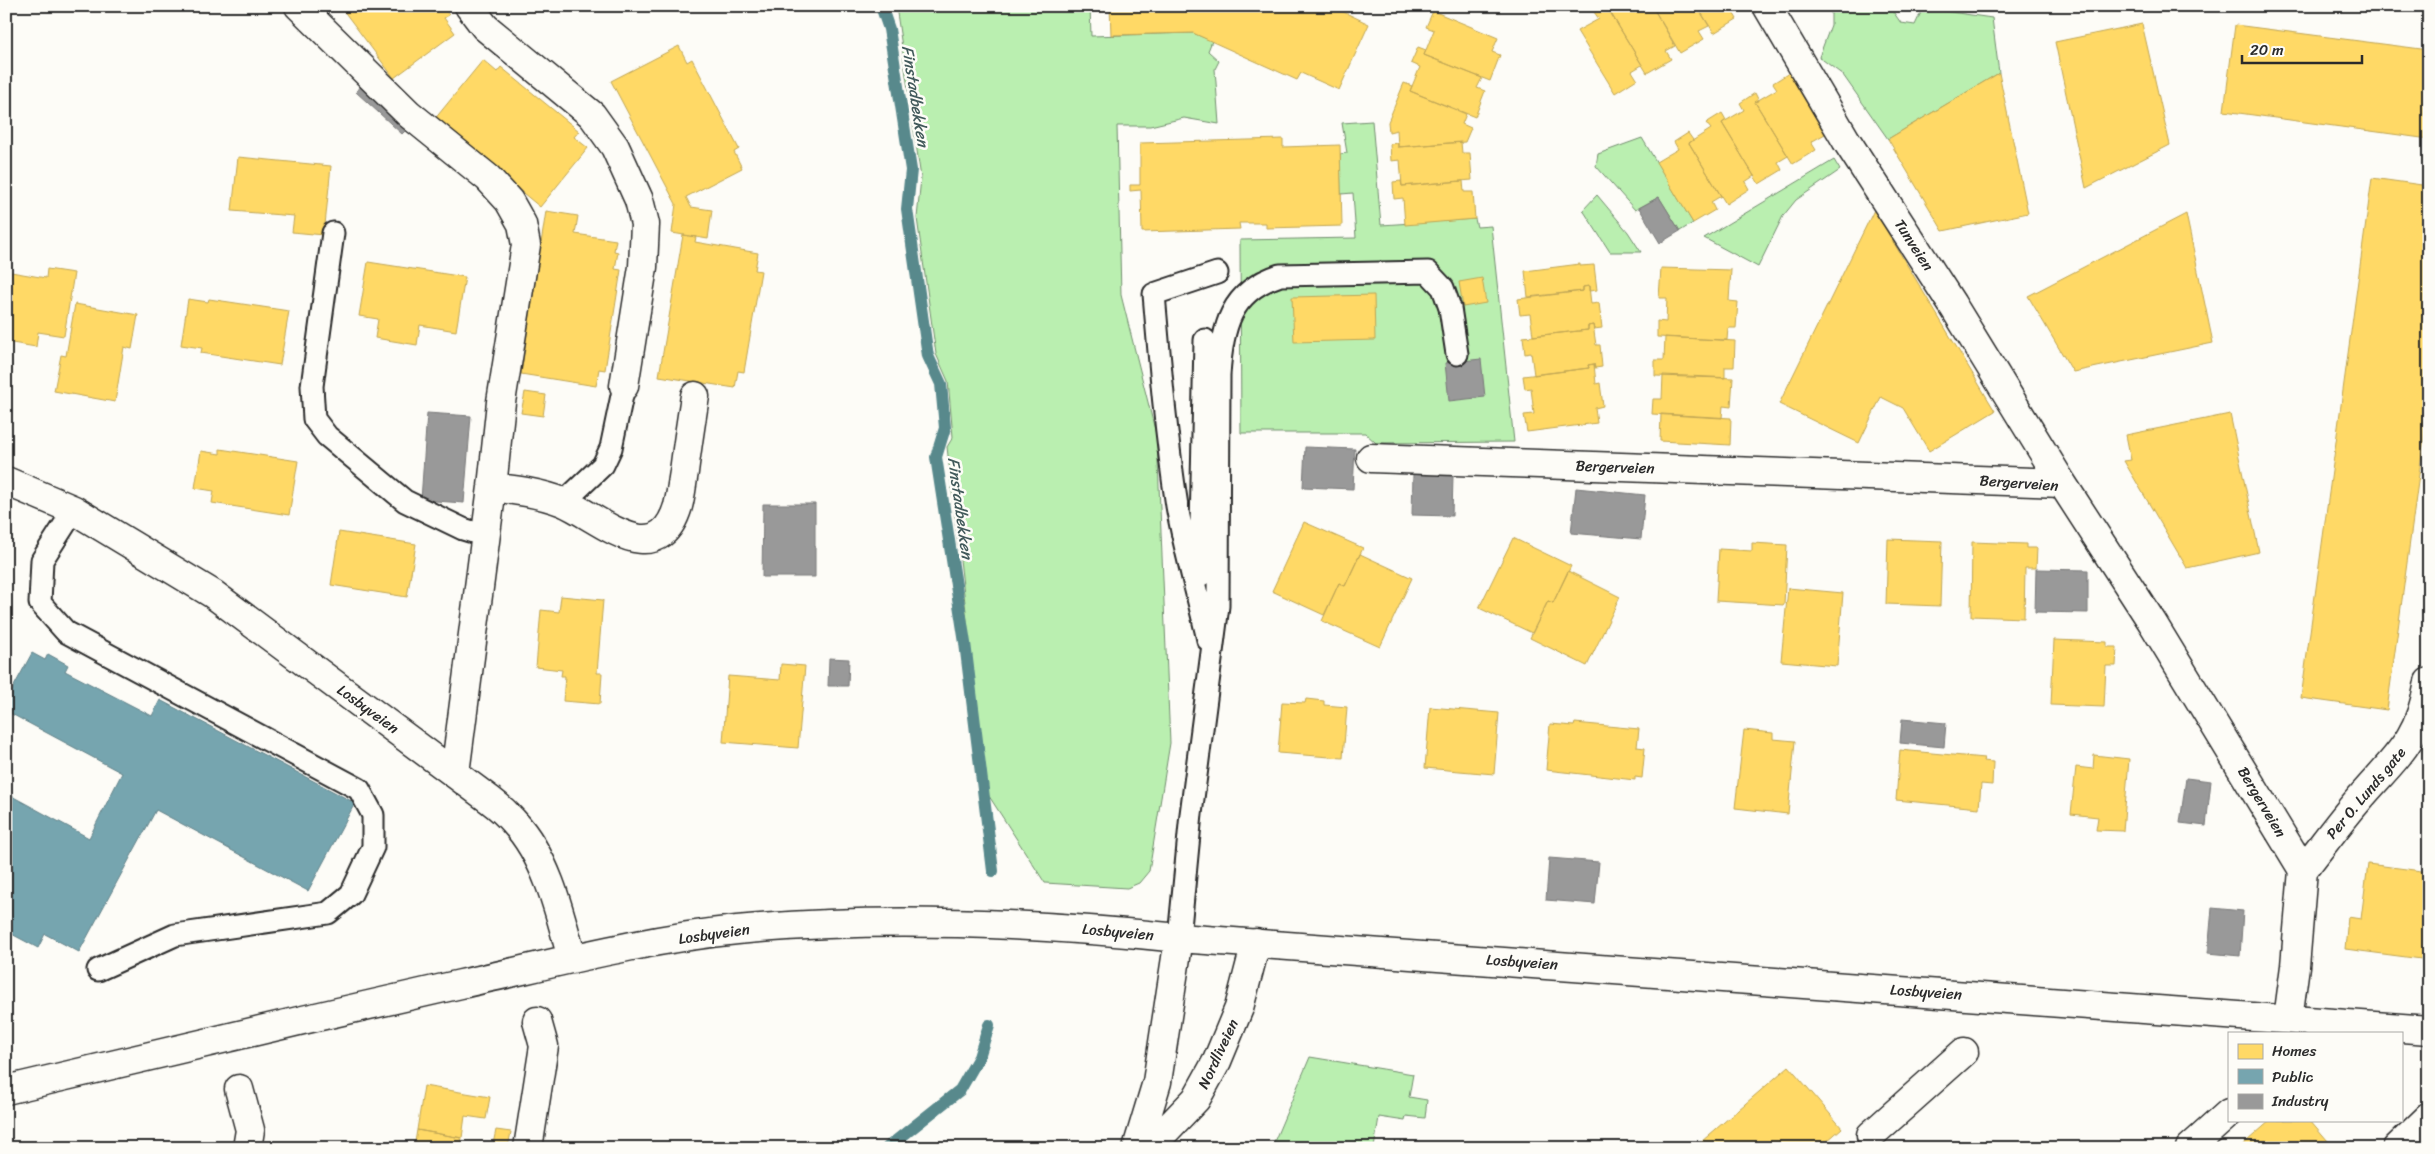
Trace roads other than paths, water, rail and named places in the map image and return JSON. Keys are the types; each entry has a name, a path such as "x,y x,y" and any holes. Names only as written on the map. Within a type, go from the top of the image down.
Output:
{"street":[{"path":"299,6 409,114 488,178 509,201 522,224 526,245 501,402 486,536 455,773"},
{"path":"469,6 485,27 592,115 615,147 639,200 646,224 643,267 624,386"},
{"name":"Tunveien","path":"1767,6 1846,140 1952,304 2062,483"},
{"path":"492,487 530,492 564,502 633,540 648,539 660,534 671,523 678,505 695,396"},
{"name":"Bergerveien","path":"1371,458 2062,483 2146,613 2303,870"},
{"name":"Losbyveien","path":"6,481 74,510 213,594 490,800 514,822 532,848 548,880 572,959 733,930 870,921 1069,928 1179,938 2429,1030"},
{"name":"Per O. Lunds gate","path":"2303,870 2359,799 2406,746 2422,712 2429,682"},
{"path":"2288,1019 2294,983 2303,870"},
{"path":"1137,1148 1157,1082 1179,938"},
{"name":"Nordliveien","path":"1149,1148 1196,1099 1217,1061 1239,1008 1256,943"},
{"path":"6,1090 572,959"},
{"path":"528,1148 544,1046 537,1021"},
{"path":"1870,1143 1964,1052"},
{"path":"239,1089 250,1130 247,1148"},
{"path":"2190,1148 2228,1114"},
{"path":"2397,1148 2429,1117"}],"lane":[{"path":"333,233 312,386 314,419 327,436 405,501 463,528 486,536"},
{"path":"1179,938 1191,814 1218,606 1221,347 1227,324 1238,304 1250,289 1266,280 1280,276 1428,272 1444,288 1450,308 1457,354"},
{"path":"1211,658 1200,604 1190,570 1178,507 1161,382 1154,294 1217,273"},
{"path":"1200,604 1206,340"},
{"path":"564,502 603,465 611,448 624,386"},
{"path":"74,510 42,560 40,602 66,632 359,789 373,815 373,847 351,894 328,913 175,935 98,970"}],"waterway":[{"name":"Finstadbekken","path":"881,6 889,29 911,170 907,209 928,356 941,384 945,428 936,457 965,643 993,871"},
{"path":"887,1148 960,1090 979,1057 989,1025"}]}
